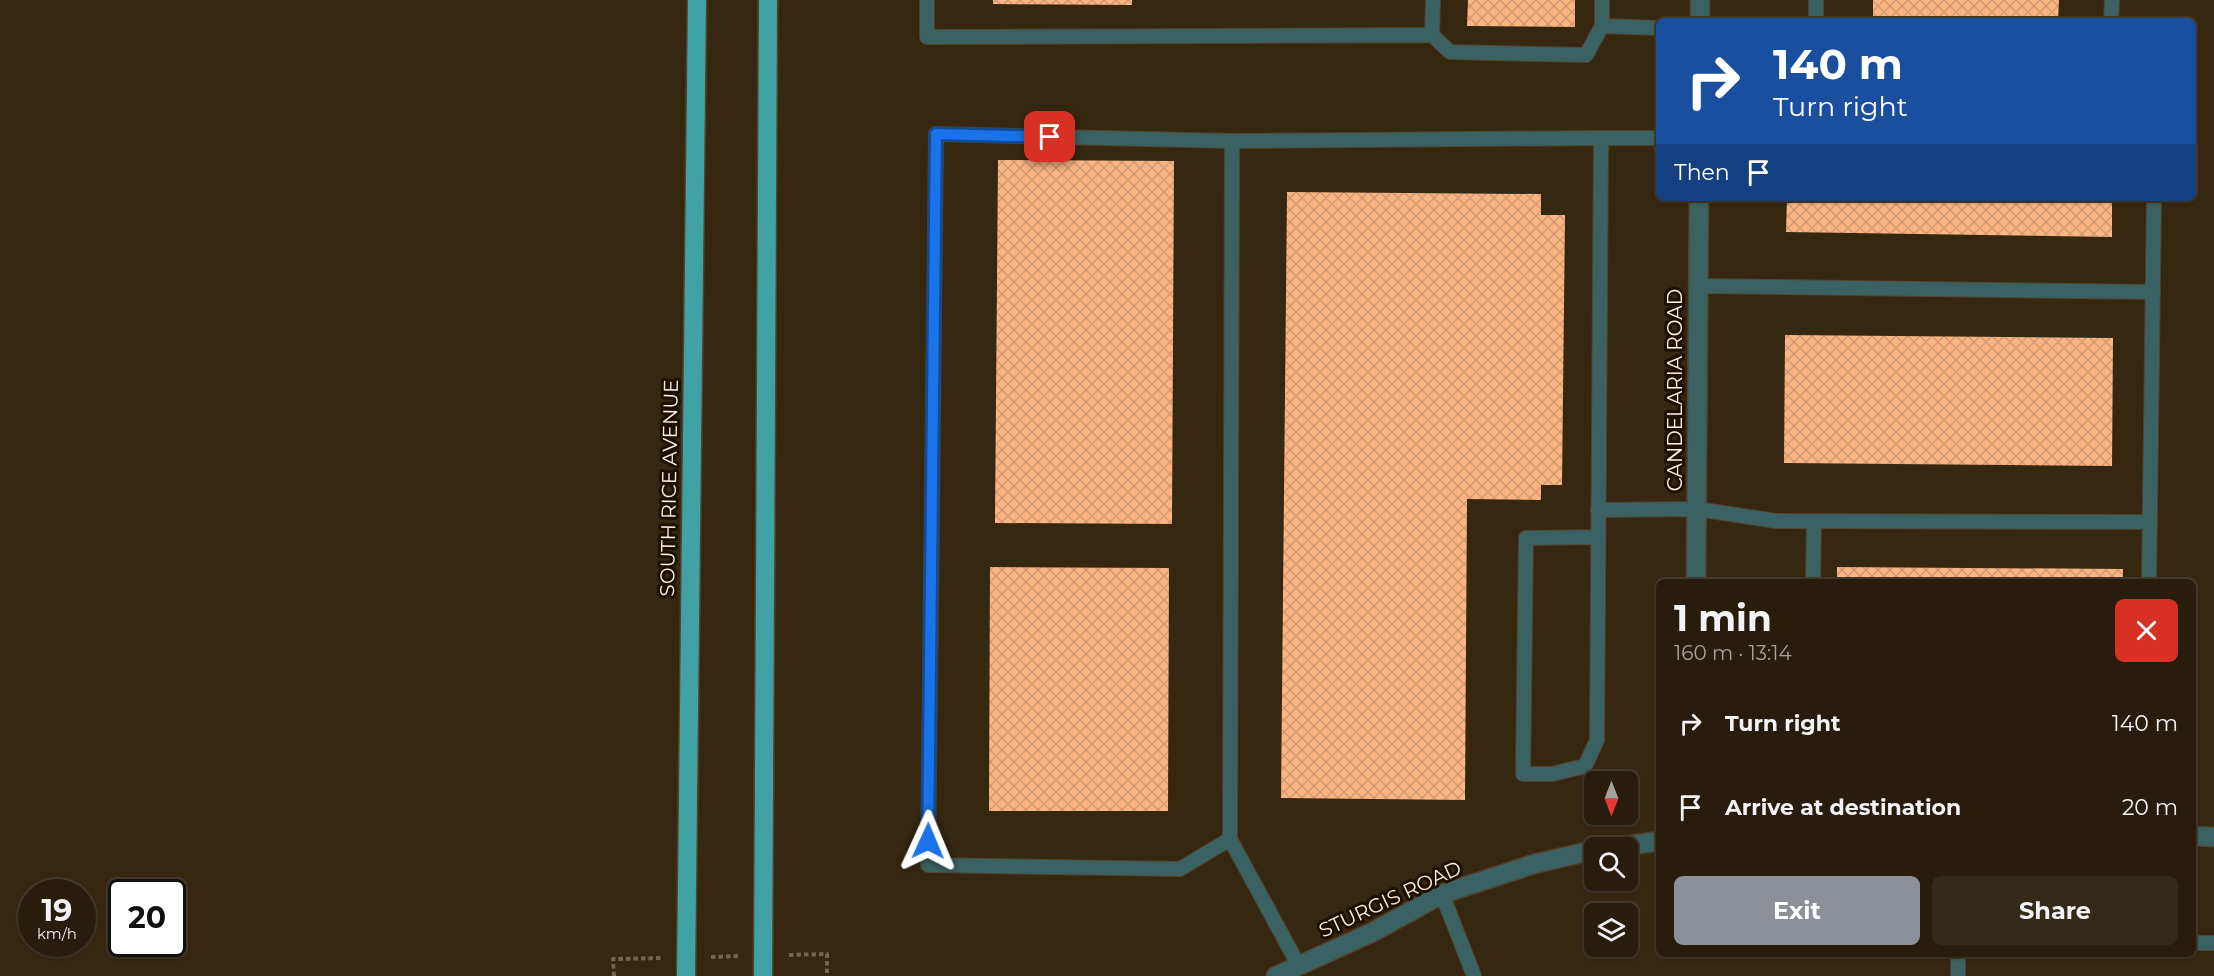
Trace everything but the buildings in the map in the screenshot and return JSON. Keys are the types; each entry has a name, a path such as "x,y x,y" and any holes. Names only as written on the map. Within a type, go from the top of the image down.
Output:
{"highway":[{"name":"SOUTH RICE AVENUE","path":"686,967 697,0"},
{"path":"763,976 768,0"}],"street":[{"path":"1700,0 1700,18"},
{"name":"CANDELARIA ROAD","path":"1696,579 1699,201"},
{"path":"2196,836 2214,837"},
{"path":"1638,844 1656,841"},
{"name":"STURGIS ROAD","path":"1276,976 1373,932 1442,894 1534,864 1584,852"}],"lane":[{"path":"927,0 927,37 1432,35 1450,52 1586,55 1602,26 1602,0"},
{"path":"1432,35 1433,0"},
{"path":"1816,0 1816,18"},
{"path":"2111,18 2112,0"},
{"path":"1602,26 1656,28"},
{"path":"1230,839 1180,868 928,865 936,134 1232,141 1656,138"},
{"path":"1598,537 1526,538 1523,774 1552,774 1585,766 1597,740 1601,138"},
{"path":"1232,141 1230,839 1299,966"},
{"path":"2149,579 2154,201"},
{"path":"1699,286 2153,292"},
{"path":"1598,510 1697,509 1776,521 2150,522"},
{"path":"1813,579 1814,521"},
{"path":"1442,894 1474,976"},
{"path":"2196,943 2214,943"},
{"path":"1958,957 1958,976"}],"path":[{"path":"614,976 613,960 686,967 763,956 827,954 827,976"}],"route":[{"path":"928,841 936,134 1050,137"}]}
